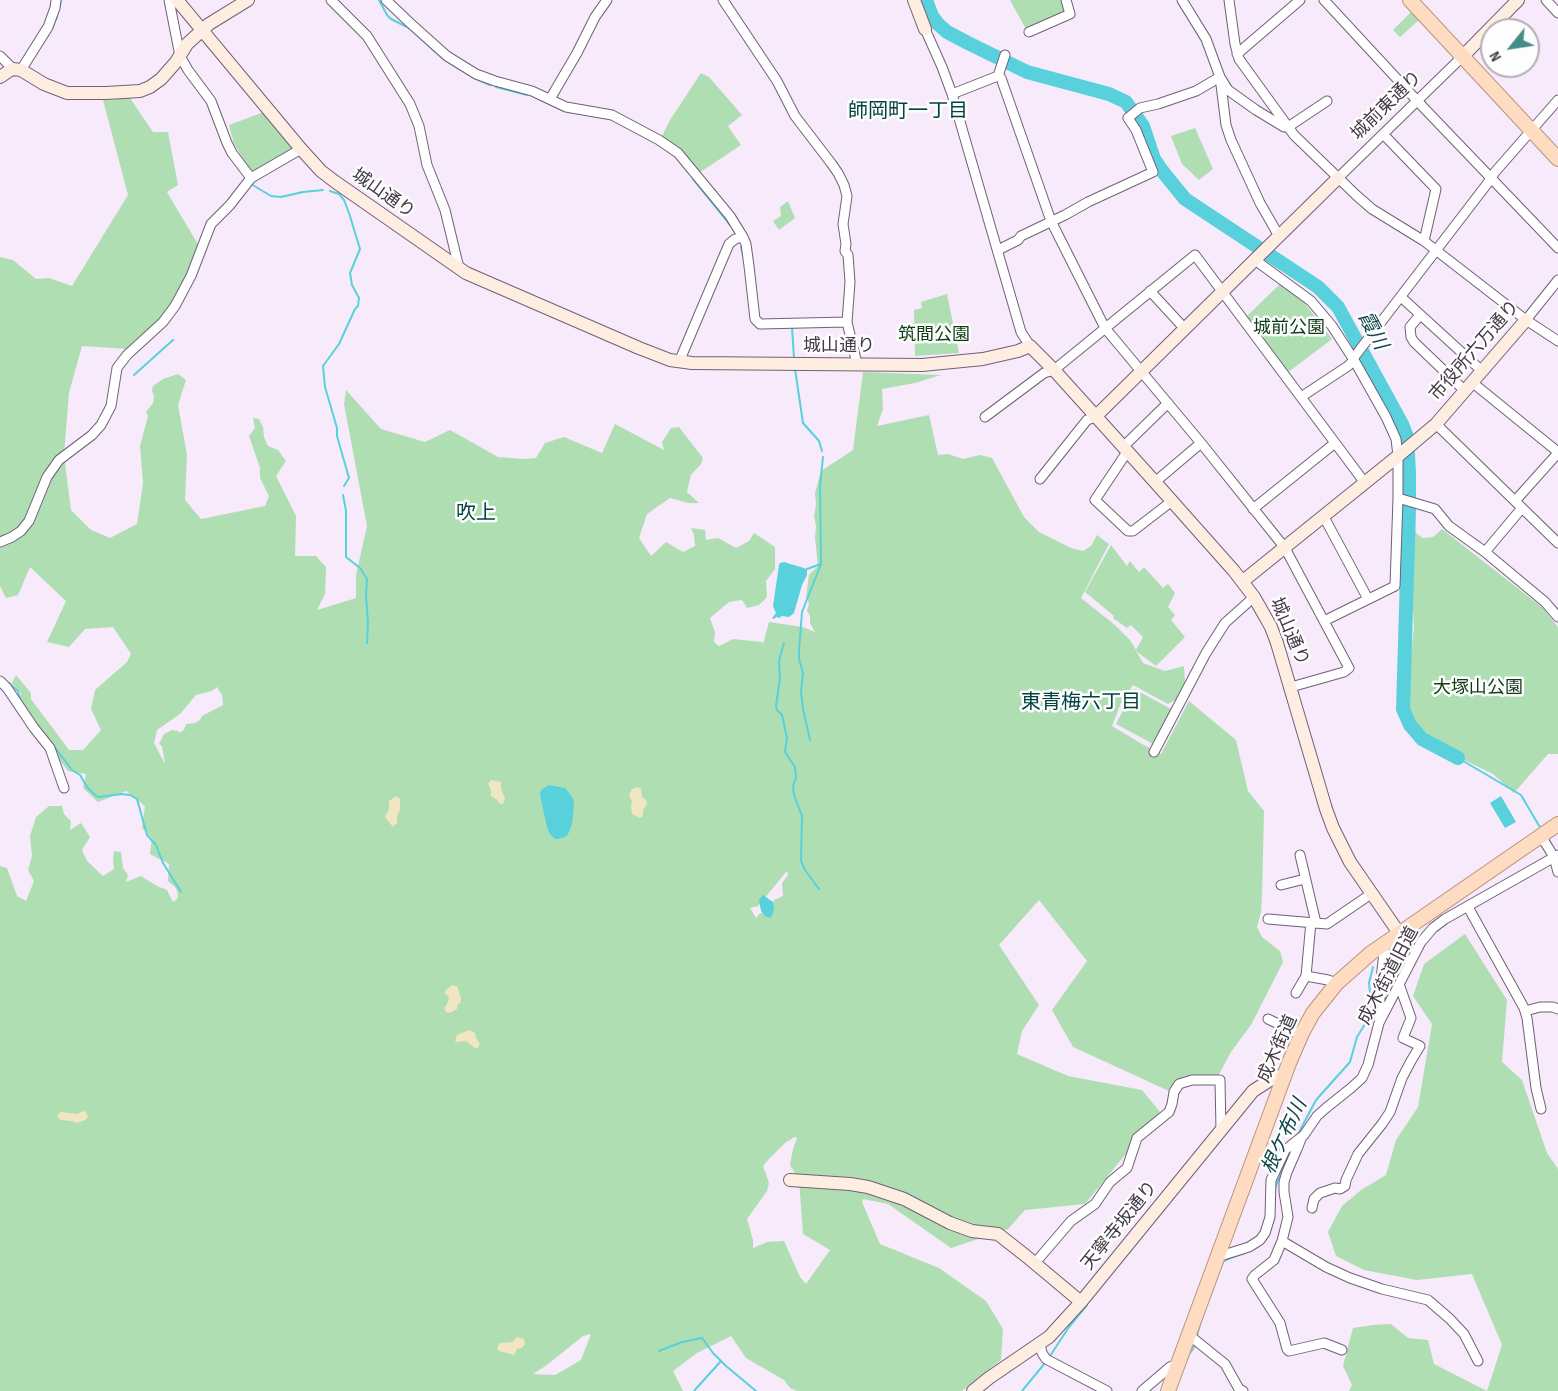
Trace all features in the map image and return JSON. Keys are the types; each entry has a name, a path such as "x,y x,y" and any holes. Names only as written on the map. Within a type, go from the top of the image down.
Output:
{"main road":[{"path":"1410,0 1558,159"},
{"name":"成木街道","path":"1168,1391 1177,1367 1193,1338 1217,1257 1285,1074 1313,1013 1337,983 1359,963 1558,824"}],"street":[{"path":"0,77 17,69 48,27 56,0"},
{"path":"169,0 180,56 211,101 232,153 251,177"},
{"name":"城山通り","path":"177,0 301,149 334,182 475,277 639,348 679,362 922,364 965,361 1018,351 1030,346 1172,501 1243,581 1254,597 1274,635 1326,809 1334,828 1350,861 1399,933"},
{"path":"0,56 17,69 44,84 68,93 131,92 146,89 156,84 169,72 187,44 202,30 217,18 248,0"},
{"path":"331,0 367,36 410,104 419,126 428,165 445,210 459,268"},
{"path":"386,0 447,56 476,74 532,91 566,107 618,118 670,147 682,158 730,216 743,237 746,244 755,319 760,324 847,322"},
{"path":"550,99 595,17 607,0"},
{"path":"723,0 777,81 795,116 831,163 844,185 847,195 843,224 846,244 844,251 848,255 850,282 847,322 857,364"},
{"path":"914,0 952,94 1021,332 1030,346"},
{"path":"1029,33 1070,14 1066,0"},
{"path":"1182,0 1206,39 1220,77 1228,90 1290,130"},
{"path":"1229,0 1237,54 1250,76 1290,130 1372,209 1424,241 1526,320 1558,341"},
{"path":"1237,54 1299,0"},
{"path":"1324,0 1558,248"},
{"name":"城前東通り","path":"1256,258 1418,101 1518,0"},
{"path":"1546,0 1558,13"},
{"path":"1005,55 1000,71 1001,78 1051,221 1105,328 1287,546 1349,668 1344,672 1291,687"},
{"path":"952,94 1000,71"},
{"path":"998,250 1051,221 1153,172 1136,130 1128,118 1140,108 1196,91 1220,77"},
{"path":"1220,77 1226,125 1231,140 1260,203 1279,236"},
{"path":"1301,397 1348,366 1355,358 1491,178 1558,100"},
{"path":"1290,130 1328,101"},
{"path":"1383,135 1436,189 1424,241"},
{"path":"0,542 21,531 30,521 47,477 59,460 92,435 101,425 111,406 117,368 169,314 188,281 211,224 230,205 251,177 301,149"},
{"path":"679,362 729,244 743,237"},
{"path":"985,417 1044,373 1054,370 1195,255 1365,483"},
{"path":"1040,479 1087,420 1095,417 1256,258 1311,301 1332,326 1355,358 1396,439 1400,455 1395,586 1326,620"},
{"name":"市役所六万通り","path":"1400,455 1436,424 1558,280"},
{"path":"1150,291 1185,329"},
{"path":"1401,297 1482,371"},
{"path":"1420,315 1410,327 1414,342 1469,387 1558,452 1485,552"},
{"path":"1168,403 1125,450 1095,500 1128,531 1133,531 1172,501"},
{"path":"1436,424 1558,543"},
{"path":"1155,482 1201,443"},
{"path":"1256,507 1335,443"},
{"path":"1243,581 1400,455"},
{"path":"1400,499 1435,509 1449,526 1485,552 1545,602 1558,617"},
{"path":"1324,517 1368,599"},
{"path":"1154,752 1206,653 1225,623 1254,597"},
{"path":"0,681 50,748 64,788"},
{"path":"1541,836 1556,856 1558,872"},
{"path":"1296,993 1306,976 1313,923 1300,855"},
{"name":"成木街道旧道","path":"1217,1257 1249,1247 1260,1240 1265,1233 1270,1217 1272,1176 1285,1150 1300,1139 1326,1108 1362,1078 1368,1065 1379,1023 1421,942 1433,927 1556,856"},
{"path":"1281,885 1305,879"},
{"path":"1268,919 1327,924 1371,894"},
{"path":"1468,907 1525,1011 1541,1109"},
{"path":"1379,1023 1385,943"},
{"path":"1306,976 1337,983"},
{"path":"1312,1208 1314,1198 1320,1193 1345,1186 1358,1154 1390,1112 1402,1078 1420,1046 1403,1038 1411,1018 1399,984"},
{"path":"1525,1011 1553,1007 1558,1009"},
{"path":"1268,1019 1301,1035"},
{"name":"天寧寺坂通り","path":"973,1391 1049,1337 1081,1302 1253,1091 1285,1074"},
{"path":"1035,1263 1071,1221 1095,1204 1110,1182 1127,1168 1137,1138 1169,1112 1174,1092 1179,1084 1192,1080 1220,1080 1221,1130"},
{"path":"1300,1139 1284,1182 1288,1217 1282,1241 1275,1260 1252,1279 1280,1323 1289,1351 1324,1343 1342,1350"},
{"path":"790,1180 860,1185 904,1199 950,1223 972,1231 998,1234 1081,1302"},
{"path":"1282,1241 1326,1267 1350,1278 1382,1289 1428,1300 1464,1335 1478,1361"},
{"path":"1193,1338 1225,1364 1239,1389 1243,1391"},
{"path":"1040,1344 1046,1359 1100,1390"},
{"path":"1142,1391 1170,1367 1177,1367"}],"green space":[{"path":"1010,0 1063,0 1067,11 1027,31"},
{"path":"1411,12 1419,20 1400,37 1393,30"},
{"path":"701,73 709,77 742,115 728,126 741,145 699,173 683,154 662,136"},
{"path":"130,98 153,132 168,132 178,185 167,192 199,246 186,279 163,318 129,349 82,346 69,393 64,455 71,510 91,530 110,538 137,524 143,483 140,446 148,416 146,412 153,403 153,386 163,379 178,374 186,380 178,405 187,455 185,500 201,519 265,506 269,496 260,478 260,468 249,436 255,428 253,418 259,419 268,446 278,450 286,461 276,476 296,516 295,556 316,556 326,567 325,594 317,610 356,598 356,575 367,526 344,404 346,390 381,429 425,442 450,430 498,457 536,458 545,443 564,437 602,453 615,424 664,450 662,442 671,428 679,427 703,458 701,464 691,475 687,492 699,503 688,503 670,498 647,514 639,538 651,556 666,542 683,552 695,546 691,528 705,530 706,540 718,538 736,548 749,541 754,533 775,547 775,569 766,581 767,597 759,605 747,608 742,600 729,602 710,618 715,632 714,642 719,646 733,639 762,642 763,644 769,622 803,627 815,632 810,623 807,611 809,603 806,597 809,575 818,566 814,516 815,493 821,471 853,450 863,372 941,375 882,389 883,409 877,426 929,415 938,455 948,454 963,459 980,455 992,458 1024,517 1039,532 1071,548 1083,551 1091,546 1097,535 1109,544 1081,598 1115,625 1130,640 1136,650 1143,637 1131,625 1127,628 1113,618 1114,616 1085,592 1111,545 1127,566 1130,561 1139,572 1144,567 1163,588 1168,584 1175,593 1168,607 1175,615 1171,620 1185,637 1156,666 1136,651 1143,663 1165,671 1184,666 1185,684 1179,698 1168,704 1133,685 1121,703 1112,726 1161,754 1189,701 1236,740 1248,791 1264,811 1262,896 1257,927 1262,937 1280,951 1283,962 1251,1025 1231,1052 1218,1076 1182,1079 1169,1091 1073,1047 1052,1010 1087,961 1039,900 999,945 1039,1005 1022,1031 1017,1054 1068,1076 1142,1090 1160,1112 1085,1204 1025,1210 1008,1229 951,1248 888,1204 863,1199 862,1202 880,1244 939,1268 986,1301 1003,1329 1001,1360 962,1391 797,1391 790,1388 784,1380 746,1358 731,1336 697,1353 673,1371 683,1391 0,1391 0,866 7,868 17,896 26,901 34,881 28,870 32,856 30,836 36,817 49,806 62,806 64,814 71,821 70,830 81,823 90,837 82,850 87,861 103,876 114,869 114,851 121,852 123,868 128,875 126,882 141,876 167,890 173,902 178,895 176,888 168,881 169,864 150,854 152,838 142,828 145,806 126,791 98,802 83,788 86,774 68,771 42,737 21,707 21,693 12,683 16,675 31,693 31,699 69,750 83,750 101,730 91,709 95,690 127,662 131,654 113,627 85,629 69,647 47,642 66,601 30,567 18,595 6,598 0,586 0,257 13,260 36,279 49,278 72,286 128,195 103,100","holes":["217,687 222,695 223,705 202,716 195,723 186,724 184,730 179,733 172,730 164,734 159,744 162,746 165,764 154,743 157,730 180,714 196,695 212,691","787,871 788,875 782,883 783,896 774,900 769,910 759,914 756,918 750,908 758,906","797,1138 790,1165 799,1180 803,1234 830,1250 806,1284 800,1277 784,1241 767,1242 753,1248 747,1219 767,1191 769,1183 763,1166 786,1142","591,1334 581,1360 555,1375 533,1374 583,1336"]},
{"path":"264,112 293,147 292,151 255,173 251,172 234,144 229,125"},
{"path":"1195,128 1213,169 1199,180 1182,164 1171,136"},
{"path":"788,201 795,218 779,230 773,221 781,216 780,207"},
{"name":"城前公園","path":"1280,284 1304,302 1332,339 1287,373 1245,318"},
{"name":"筑間公園","path":"947,294 959,353 915,356 914,310 922,308 921,302"},
{"name":"大塚山公園","path":"1409,527 1414,527 1417,534 1423,538 1433,537 1442,529 1543,608 1558,627 1558,754 1548,754 1514,793 1493,774 1419,738 1410,725 1405,709 1414,628"},
{"path":"1134,689 1173,710 1155,745 1116,724"},
{"path":"1465,934 1507,1000 1502,1062 1522,1080 1547,1153 1558,1169 1558,1391 1487,1391 1502,1345 1472,1274 1417,1280 1364,1270 1336,1256 1328,1232 1342,1206 1361,1190 1386,1175 1396,1140 1418,1107 1432,1024 1413,996 1424,964"},
{"path":"1391,1324 1408,1338 1428,1340 1434,1364 1487,1391 1349,1391 1352,1385 1343,1366 1353,1328"}],"sand":[{"path":"491,780 501,782 505,799 503,804 491,796 488,784"},
{"path":"638,787 647,804 640,818 632,814 632,802 629,795 632,789"},
{"path":"396,796 400,799 400,810 397,823 393,827 385,817 389,809 389,801"},
{"path":"452,985 457,986 461,998 457,1009 450,1013 444,1008 449,998 445,993"},
{"path":"469,1030 475,1033 480,1044 478,1048 466,1041 455,1041 457,1035"},
{"path":"83,1111 88,1117 77,1123 60,1120 57,1116 62,1112 77,1114"},
{"path":"517,1337 524,1339 525,1344 522,1348 517,1349 514,1355 499,1351 497,1348 500,1343 512,1342"}],"water":[{"path":"784,562 807,569 807,575 794,613 789,617 781,616 774,619 772,618 776,613 773,606 779,565"},
{"path":"549,785 565,788 573,798 574,804 572,824 568,834 558,839 550,834 547,827 540,795 541,790"},
{"path":"1501,796 1516,822 1505,828 1490,803"},
{"path":"763,895 773,902 774,909 771,918 765,916 761,911 759,900"}],"waterway":[{"path":"60,6 61,0"},
{"path":"379,0 391,19 409,28 443,59 469,75"},
{"name":"霞川","path":"926,0 938,24 947,32 968,43 1027,72 1109,94 1126,102 1143,126 1154,159 1185,199 1318,287 1338,307 1407,437 1409,510 1403,709 1410,725 1422,739 1458,758"},
{"path":"48,36 57,17"},
{"path":"474,78 490,85"},
{"path":"496,87 527,95"},
{"path":"539,99 564,111"},
{"path":"569,112 599,117"},
{"path":"693,179 731,226"},
{"path":"251,184 271,196 281,197 323,190"},
{"path":"330,191 339,194 344,200 360,249 350,273 352,285 359,298 358,306 339,344 323,366 325,387 349,478 344,486"},
{"path":"741,247 743,255"},
{"path":"790,327 792,327 794,358"},
{"path":"1105,335 1109,340"},
{"path":"134,375 173,340"},
{"path":"795,369 803,423 819,441 822,451"},
{"path":"810,740 803,709 801,691 803,673 799,651 802,612 821,564 820,486 823,457"},
{"path":"343,495 346,511 346,557 360,568 367,579 367,643"},
{"path":"807,569 821,564"},
{"path":"784,643 779,661 780,678 776,706 782,715 787,738 785,752 795,767 794,795 802,816 801,861 819,889"},
{"path":"9,683 18,691 21,701"},
{"path":"53,745 72,770 80,775 87,787 98,797 122,794 137,799 147,835 156,845 163,863 181,892"},
{"name":"霞川","path":"1458,758 1521,795 1541,829"},
{"name":"根ケ布川","path":"1297,1136 1316,1100 1350,1062 1357,1037 1365,1024 1371,1001 1369,983 1373,967"},
{"name":"根ケ布川","path":"1274,1192 1291,1149"},
{"name":"根ケ布川","path":"1222,1265 1222,1262 1245,1253"},
{"path":"1050,1356 1087,1305"},
{"name":"根ケ布川","path":"1196,1339 1201,1321"},
{"path":"659,1351 682,1342 702,1338 726,1366 756,1391"},
{"name":"根ケ布川","path":"1187,1357 1195,1344"},
{"path":"694,1391 721,1361"},
{"path":"1022,1391 1045,1363"}],"district":[{"name":"師岡町一丁目","path":"908,112"},
{"name":"吹上","path":"476,514"},
{"name":"東青梅六丁目","path":"1081,703"}]}
